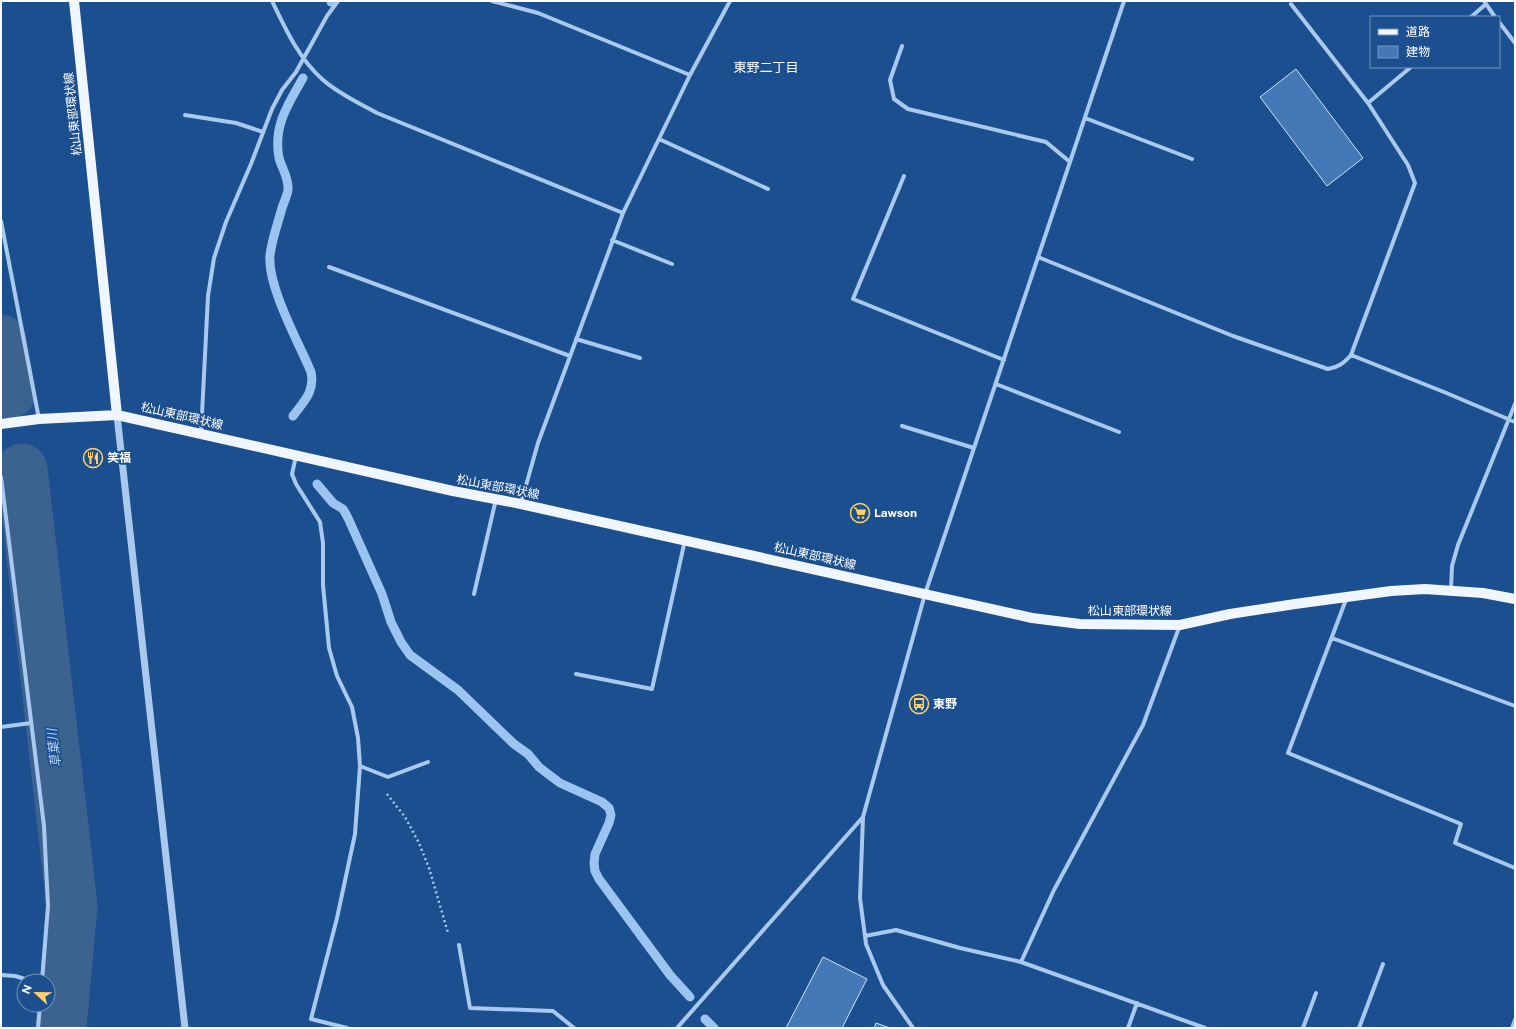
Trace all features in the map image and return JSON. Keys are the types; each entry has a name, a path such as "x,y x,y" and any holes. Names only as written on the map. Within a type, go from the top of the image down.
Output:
{"main road":[{"name":"松山東部環状線","path":"74,1 117,415"},
{"name":"松山東部環状線","path":"1,424 39,419 117,415 453,491 521,504 1032,618 1080,624 1180,625 1230,614 1347,597 1418,590 1482,593 1515,599"}],"street":[{"path":"272,1 285,27 304,58 322,79 344,94 377,113 623,213"},
{"path":"201,434 208,296 214,258 226,222 272,110 282,90 296,72 327,16 338,1"},
{"path":"492,1 538,13 690,75"},
{"path":"521,504 538,443 623,213 690,75 730,1"},
{"path":"913,1028 883,985 866,944 860,898 863,817 925,594 1124,1"},
{"path":"1472,16 1485,3 1494,16"},
{"path":"1038,258 1233,336 1328,369 1337,368 1345,362 1351,355 1416,183 1408,165 1368,104 1291,4"},
{"path":"1500,23 1515,43"},
{"path":"902,46 890,80 894,99 908,109 1046,142 1070,162"},
{"path":"1368,104 1410,68"},
{"path":"185,115 236,123 263,132"},
{"path":"1085,118 1192,159"},
{"path":"659,139 768,189"},
{"path":"904,176 853,299 1004,360"},
{"path":"1,221 39,419"},
{"path":"612,240 672,264"},
{"path":"329,267 570,356"},
{"path":"576,338 640,358"},
{"path":"1351,355 1515,422"},
{"path":"996,384 1119,432"},
{"path":"1451,591 1452,566 1458,545 1515,404"},
{"path":"117,415 185,1028"},
{"path":"902,426 974,448"},
{"path":"296,455 292,474 296,484 320,522 323,543 323,585 329,648 337,676 352,707 358,738 360,766 355,834 337,918 311,1020 347,1028"},
{"path":"1,477 44,826 48,906 43,973"},
{"path":"474,594 496,499"},
{"path":"576,674 652,689 685,540"},
{"path":"1347,597 1288,753 1461,824 1455,843 1515,868"},
{"path":"1021,962 1054,890 1143,725 1180,625"},
{"path":"1332,638 1515,706"},
{"path":"1,727 31,723"},
{"path":"360,766 388,777 428,762"},
{"path":"677,1028 863,817"},
{"path":"865,936 896,930 960,948 1021,962 1205,1028"},
{"path":"460,945 470,1008 553,1011 574,1028"},
{"path":"1359,1028 1383,964"},
{"path":"1,975 16,976"},
{"path":"1303,1028 1316,993"},
{"path":"1128,1028 1137,1003"},
{"path":"38,1028 39,1013"},
{"path":"1512,1028 1515,1020"}],"path":[{"path":"385,792 405,816 419,843 431,874 450,940 460,945"}],"building":[{"path":"1296,69 1363,158 1327,186 1260,97"},
{"path":"823,957 867,979 842,1028 786,1028"},
{"path":"876,1023 890,1028 874,1028"}],"waterway":[{"path":"293,416 308,396 312,379 311,372 278,298 270,268 270,255 275,231 288,190 286,178 279,158 278,136 280,125 287,106 303,78"},
{"name":"草葉川","path":"1,340 10,393"},
{"name":"草葉川","path":"22,469 72,906 61,1028"},
{"path":"317,484 333,503 343,509 348,518 382,594 391,622 401,642 410,655 458,690 514,744 528,754 539,767 548,774 560,783 602,802 609,808 611,815 609,823 595,854 595,871 599,879 670,975 690,997"},
{"path":"705,1019 714,1028"}],"place":[{"name":"笑福","path":"93,458"},
{"name":"Lawson","path":"860,513"},
{"name":"東野","path":"919,704"}],"district":[{"name":"東野二丁目","path":"766,67"}]}
